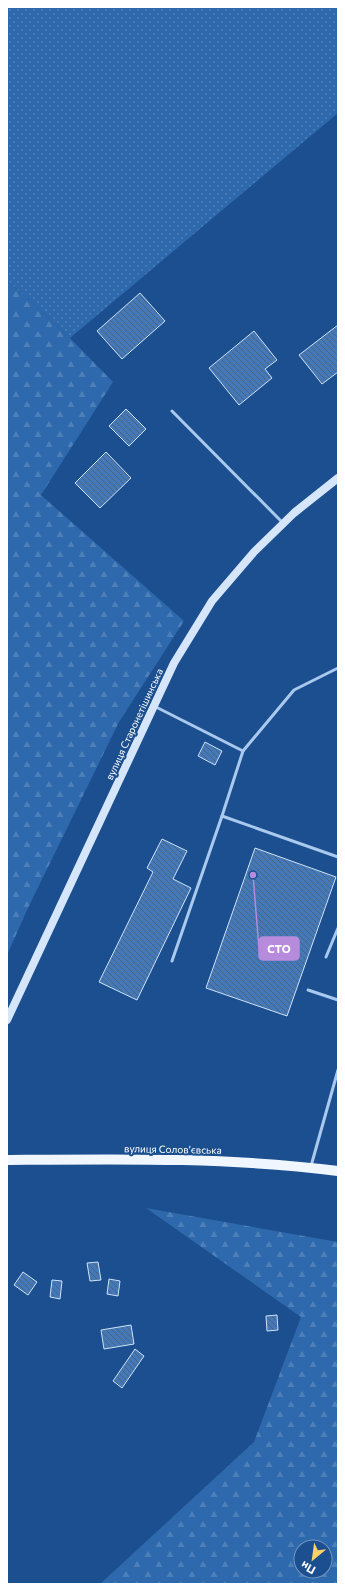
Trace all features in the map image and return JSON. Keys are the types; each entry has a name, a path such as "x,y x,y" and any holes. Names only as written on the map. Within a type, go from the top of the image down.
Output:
{"main road":[{"name":"вулиця Старонетішинська","path":"7,1020 174,663 212,601 254,552 294,513 338,478"},
{"name":"вулиця Соловʼєвська","path":"7,1160 216,1162 311,1167 338,1171"}],"lane":[{"path":"172,411 283,523"},
{"path":"172,961 243,751 294,690 338,668"},
{"path":"154,706 243,751"},
{"path":"222,816 338,857"},
{"path":"326,957 338,928"},
{"path":"308,990 338,1000"},
{"path":"311,1167 338,1070"}],"green space":[{"path":"7,7 338,7 338,113 70,338 7,280"},
{"path":"7,280 70,338 113,382 41,495 184,621 119,722 28,908 7,955"},
{"path":"146,1208 338,1242 338,1584 100,1584 254,1442 301,1317"}],"building":[{"path":"140,293 165,321 122,359 97,331"},
{"path":"338,325 338,372 322,384 299,355"},
{"path":"254,331 277,360 265,369 272,378 239,405 209,368"},
{"path":"126,409 146,429 129,446 109,426"},
{"path":"106,452 131,478 100,508 75,483"},
{"path":"205,742 222,751 215,765 198,756"},
{"path":"162,839 187,851 173,879 191,888 137,1000 99,982 153,872 147,868"},
{"path":"255,848 336,877 287,1016 206,988"},
{"path":"98,1262 101,1280 90,1281 87,1263"},
{"path":"23,1272 37,1282 28,1295 14,1285"},
{"path":"109,1279 120,1281 118,1296 107,1294"},
{"path":"52,1280 62,1281 60,1299 50,1297"},
{"path":"277,1315 278,1330 267,1331 266,1316"},
{"path":"131,1325 134,1344 104,1349 101,1330"},
{"path":"135,1349 144,1356 122,1388 113,1381"}],"place":[{"name":"СТО","path":"253,875"}]}
